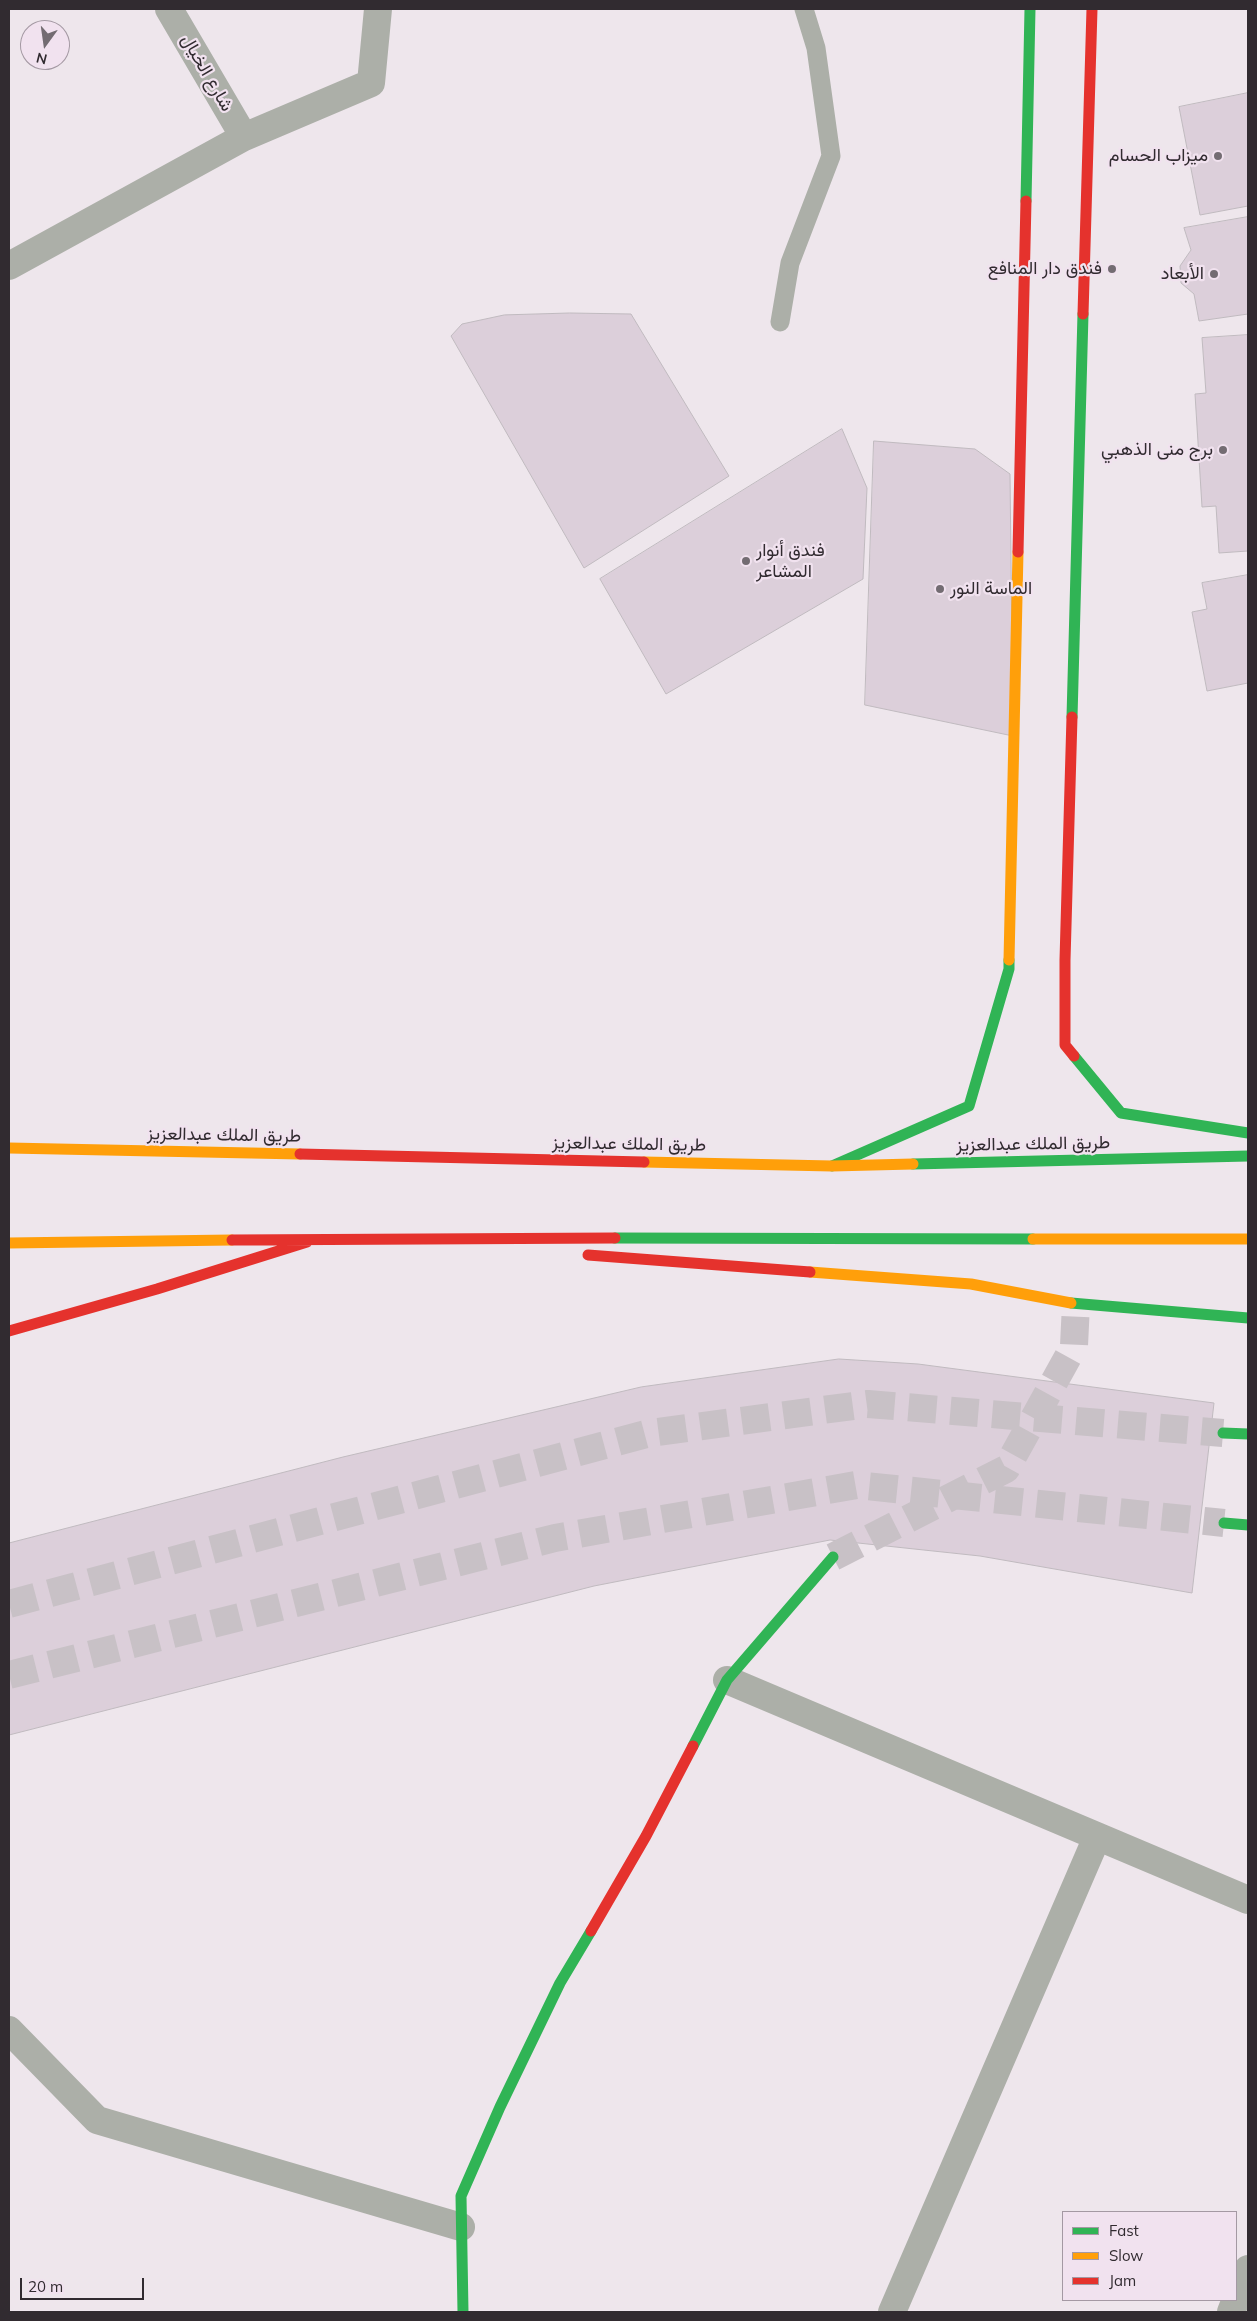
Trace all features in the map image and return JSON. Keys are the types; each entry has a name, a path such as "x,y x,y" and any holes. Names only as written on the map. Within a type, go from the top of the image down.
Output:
{"main road":[{"path":"832,1166 969,1106 1009,969 1030,9"},
{"path":"1092,9 1065,950 1065,1045 1121,1113 1248,1132"},
{"name":"طريق الملك عبدالعزيز","path":"9,1148 832,1166 1248,1156"},
{"path":"367,1238 525,1250"},
{"path":"9,1243 367,1238 1248,1239"},
{"path":"9,1331 157,1289 314,1240"},
{"path":"575,1254 971,1284 1076,1304 1248,1318"},
{"path":"1223,1433 1248,1434"},
{"path":"1224,1523 1248,1525"},
{"path":"463,2312 461,2196 500,2107 555,1992 646,1836 727,1680 833,1557"}],"street":[{"name":"شارع الخيال","path":"169,9 244,137"},
{"path":"9,266 244,137 370,83 378,9"},
{"path":"727,1680 1248,1900"},
{"path":"892,2312 1097,1836"},
{"path":"9,2030 97,2120 461,2227"},
{"path":"1237,2297 1248,2269"}],"lane":[{"path":"780,322 790,263 831,156 816,48 804,9"}],"building":[{"name":"ميزاب الحسام","path":"1248,93 1248,206 1200,215 1179,107"},
{"name":"الأبعاد","path":"1248,217 1248,314 1199,321 1194,294 1181,283 1180,266 1191,250 1184,228"},
{"path":"631,314 729,476 584,568 451,336 462,324 504,315"},
{"name":"برج منى الذهبي","path":"1248,335 1248,551 1219,553 1216,506 1202,507 1195,394 1206,393 1202,338"},
{"name":"فندق أنوار المشاعر","path":"842,429 867,488 863,579 666,694 600,579"},
{"name":"الماسة النور","path":"874,441 975,449 1010,474 1013,736 865,705"},
{"path":"1248,575 1248,683 1207,691 1192,612 1207,609 1202,583"},
{"path":"839,1359 918,1364 1214,1403 1192,1593 980,1556 830,1540 594,1586 9,1735 9,1543 343,1457 641,1387"}],"tunnel":[{"path":"833,1557 1006,1469 1074,1346 1076,1304"},
{"path":"9,1604 650,1433 868,1404 1223,1433"},
{"path":"9,1675 555,1538 856,1485 1224,1523"}],"traffic: fast":[{"path":"1026,201 1030,9"},
{"path":"1072,717 1083,314"},
{"path":"832,1166 969,1106 1009,969 1009,960"},
{"path":"1074,1056 1121,1113 1248,1133"},
{"path":"913,1164 1248,1156"},
{"path":"615,1238 1033,1239"},
{"path":"1071,1303 1248,1318"},
{"path":"1223,1433 1248,1434"},
{"path":"1224,1523 1248,1525"},
{"path":"693,1746 727,1680 833,1557"},
{"path":"463,2312 461,2196 500,2107 560,1983 591,1931"}],"traffic: slow":[{"path":"1009,960 1018,552"},
{"path":"9,1148 300,1154"},
{"path":"644,1162 832,1166 913,1164"},
{"path":"1033,1239 1248,1239"},
{"path":"9,1243 232,1240"},
{"path":"810,1272 971,1284 1071,1303"}],"traffic: jam":[{"path":"1083,314 1092,9"},
{"path":"1018,552 1026,201"},
{"path":"1072,717 1065,960 1065,1045 1074,1056"},
{"path":"300,1154 644,1162"},
{"path":"232,1240 615,1238"},
{"path":"9,1331 157,1289 307,1242"},
{"path":"588,1255 810,1272"},
{"path":"591,1931 646,1836 693,1746"}],"place":[{"name":"ميزاب الحسام","path":"1218,156"},
{"name":"فندق دار المنافع","path":"1112,269"},
{"name":"الأبعاد","path":"1214,274"},
{"name":"برج منى الذهبي","path":"1223,450"},
{"name":"فندق أنوار المشاعر","path":"746,561"},
{"name":"الماسة النور","path":"940,589"}]}
